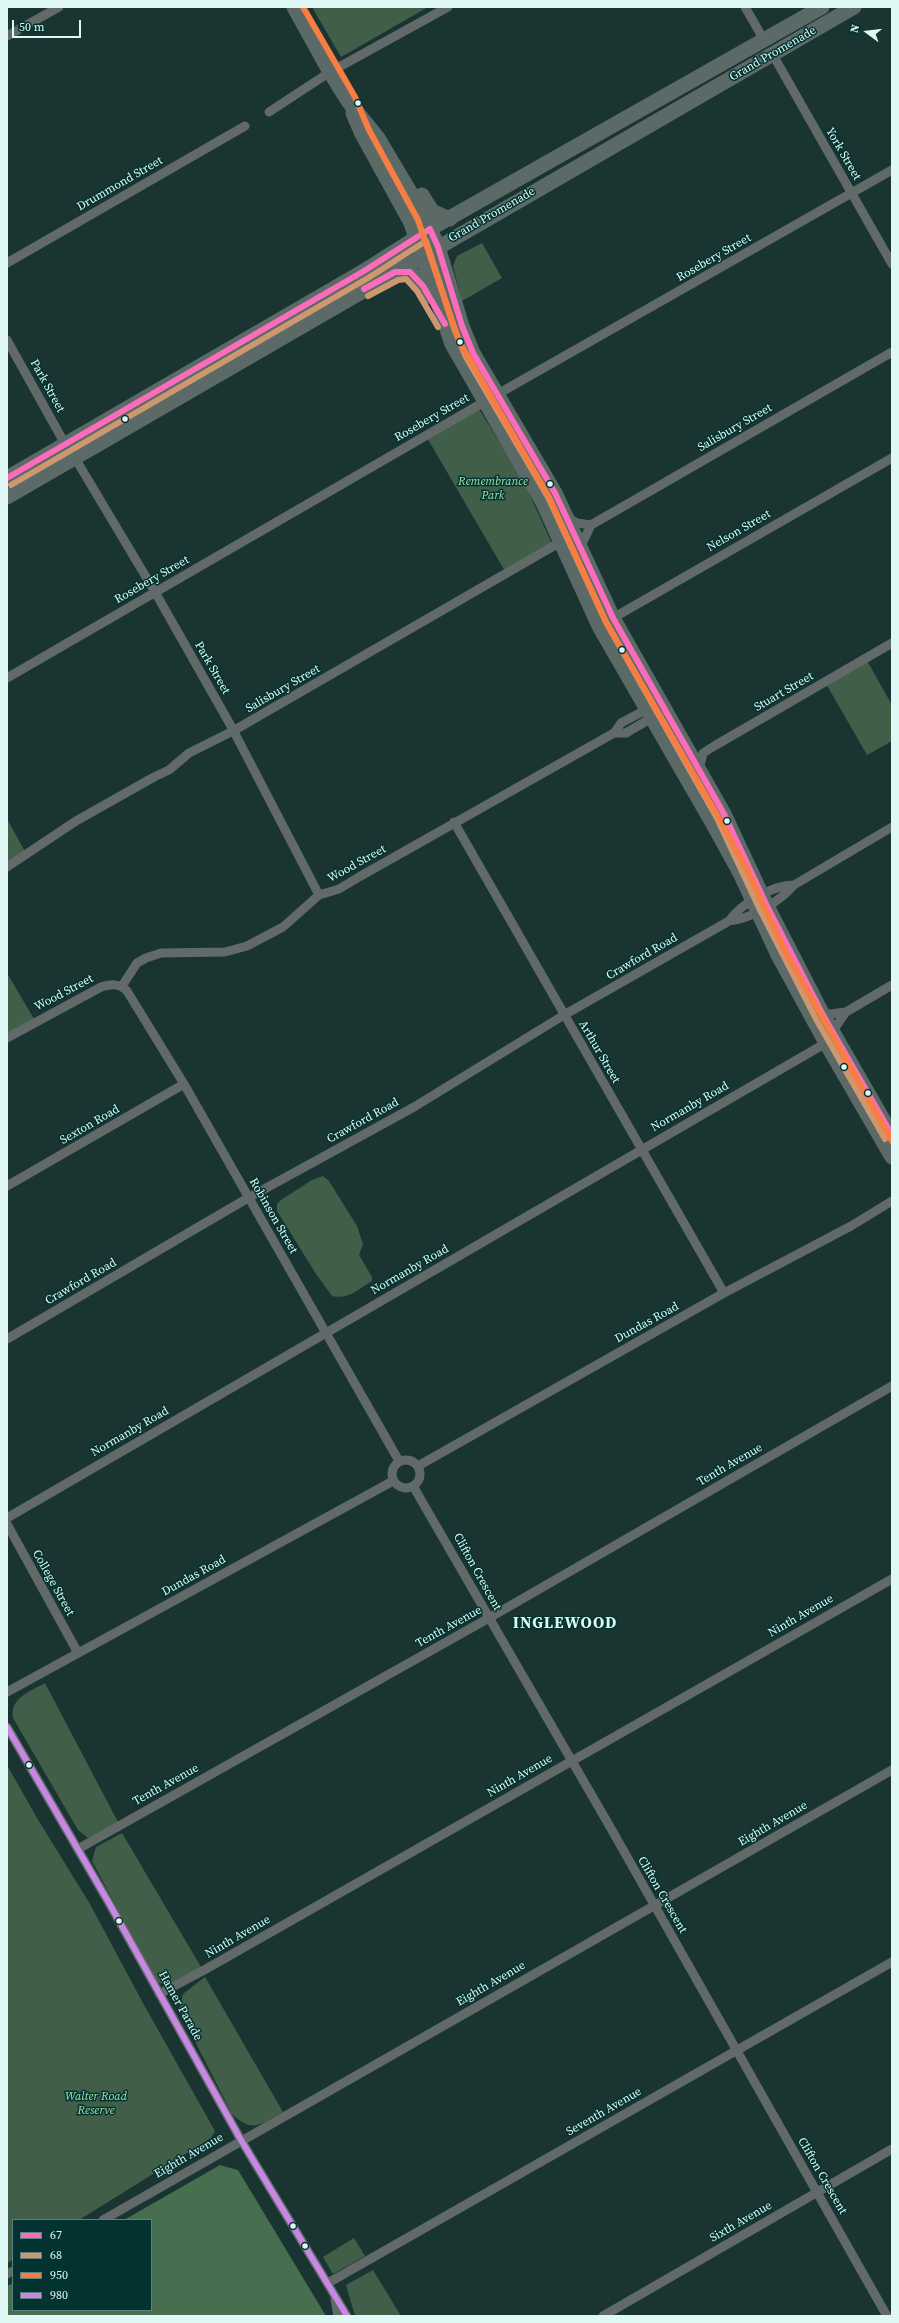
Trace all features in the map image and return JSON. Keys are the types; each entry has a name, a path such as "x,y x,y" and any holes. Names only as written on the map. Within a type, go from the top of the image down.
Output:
{"main road":[{"path":"294,7 348,101 378,138 425,217 438,247 462,326 490,398 542,501 599,626 648,714 760,903 823,1014 829,1037"},
{"name":"Grand Promenade","path":"7,478 364,271 430,229 822,7"},
{"name":"Grand Promenade","path":"7,497 395,271 773,55 854,7"},
{"path":"348,101 362,134 411,223 452,344 538,464 567,517 613,618 724,814 760,903 829,1037 888,1133 892,1158"},
{"path":"378,138 391,146 432,211 450,219"},
{"path":"395,271 408,271 420,279 444,321"}],"street":[{"path":"7,36 59,7"},
{"path":"269,112 330,72 448,7"},
{"path":"745,7 764,40"},
{"name":"York Street","path":"773,55 892,264"},
{"name":"Drummond Street","path":"7,263 246,126"},
{"name":"Rosebery Street","path":"7,678 490,398 892,170"},
{"name":"Park Street","path":"7,340 65,444"},
{"name":"Salisbury Street","path":"591,525 892,352"},
{"name":"Park Street","path":"75,458 155,592 233,731 319,895"},
{"name":"Nelson Street","path":"599,626 892,458"},
{"path":"567,517 577,523 591,525 580,548"},
{"name":"Salisbury Street","path":"7,867 76,821 147,780 169,770 189,753 233,731 574,534"},
{"name":"Stuart Street","path":"699,770 703,753 892,643"},
{"name":"Wood Street","path":"7,1038 101,986 113,984 122,986 137,964 154,954 225,952 247,946 283,927 319,895 338,889 454,822 614,733 626,733 648,714 663,706"},
{"name":"Arthur Street","path":"454,822 724,1294"},
{"name":"Crawford Road","path":"7,1339 248,1198 414,1107 564,1015 729,921 740,920 760,903 786,894 794,885 892,827"},
{"path":"829,1037 846,1012 892,985"},
{"name":"Robinson Street","path":"122,986 127,991 184,1084 399,1461"},
{"path":"823,1014 846,1012"},
{"name":"Normanby Road","path":"7,1518 261,1369 327,1333 642,1149 829,1037"},
{"name":"Sexton Road","path":"7,1186 184,1084"},
{"name":"Dundas Road","path":"418,1466 891,1202"},
{"name":"Tenth Avenue","path":"78,1849 489,1618 892,1386"},
{"path":"410,1460 418,1466 420,1475 413,1486 402,1488 393,1481 392,1469 399,1461 410,1460"},
{"name":"Dundas Road","path":"7,1692 393,1481"},
{"name":"Clifton Crescent","path":"413,1486 887,2316"},
{"name":"College Street","path":"7,1524 78,1653"},
{"name":"Ninth Avenue","path":"159,1994 892,1578"},
{"name":"Hamer Parade","path":"7,1727 78,1849 241,2140 347,2316"},
{"name":"Eighth Avenue","path":"105,2219 892,1770"},
{"name":"Seventh Avenue","path":"328,2283 892,1962"},
{"name":"Sixth Avenue","path":"603,2316 892,2149"},
{"name":"Hamer Parade","path":"335,2294 338,2316"}],"green space":[{"path":"312,7 428,7 341,57"},
{"path":"482,243 502,278 462,301 453,266 457,256"},
{"name":"Remembrance Park","path":"477,406 522,478 553,546 506,573 426,436"},
{"path":"866,659 892,705 892,741 867,755 825,682"},
{"path":"7,819 27,855 7,867"},
{"path":"7,973 34,1019 7,1036"},
{"path":"323,1176 329,1181 357,1226 363,1244 359,1255 372,1277 372,1281 353,1293 338,1297 332,1296 316,1274 277,1211 277,1204 281,1200 312,1180"},
{"path":"45,1683 118,1822 88,1838 78,1830 13,1718 14,1705 22,1696"},
{"name":"Walter Road Reserve","path":"7,1765 37,1818 90,1904 144,2005 215,2131 211,2138 81,2219 12,2219 12,2260 7,2263"},
{"path":"122,1833 201,1967 167,1985 156,1982 92,1861 96,1847"},
{"path":"205,1977 283,2112 263,2123 257,2125 246,2124 232,2114 179,2010 183,1994"},
{"path":"220,2165 238,2170 326,2316 7,2316 7,2286 12,2284 12,2311 152,2311 152,2219 126,2219"},
{"path":"354,2238 365,2256 333,2274 323,2257"},
{"path":"373,2270 401,2316 355,2316 346,2285"}],"transit line":[{"name":"950","path":"303,7 355,97 369,130 418,220 459,341 549,497 606,622 720,820 748,872 785,951 892,1141"},
{"name":"67","path":"7,478 364,271 430,229 438,247 462,326 473,353 555,493 613,618 724,814 767,906 823,1015 892,1135"},
{"name":"68","path":"11,485 368,278 426,241 454,328 466,357 548,497 606,622 717,818 760,910 816,1019 885,1139"},
{"name":"67","path":"364,289 395,272 410,272 423,286 445,324"},
{"name":"68","path":"368,296 398,280 406,279 417,291 438,327"},
{"name":"980","path":"7,1727 109,1903 241,2140 347,2316"}],"district":[{"name":"INGLEWOOD","path":"565,1624"}]}
